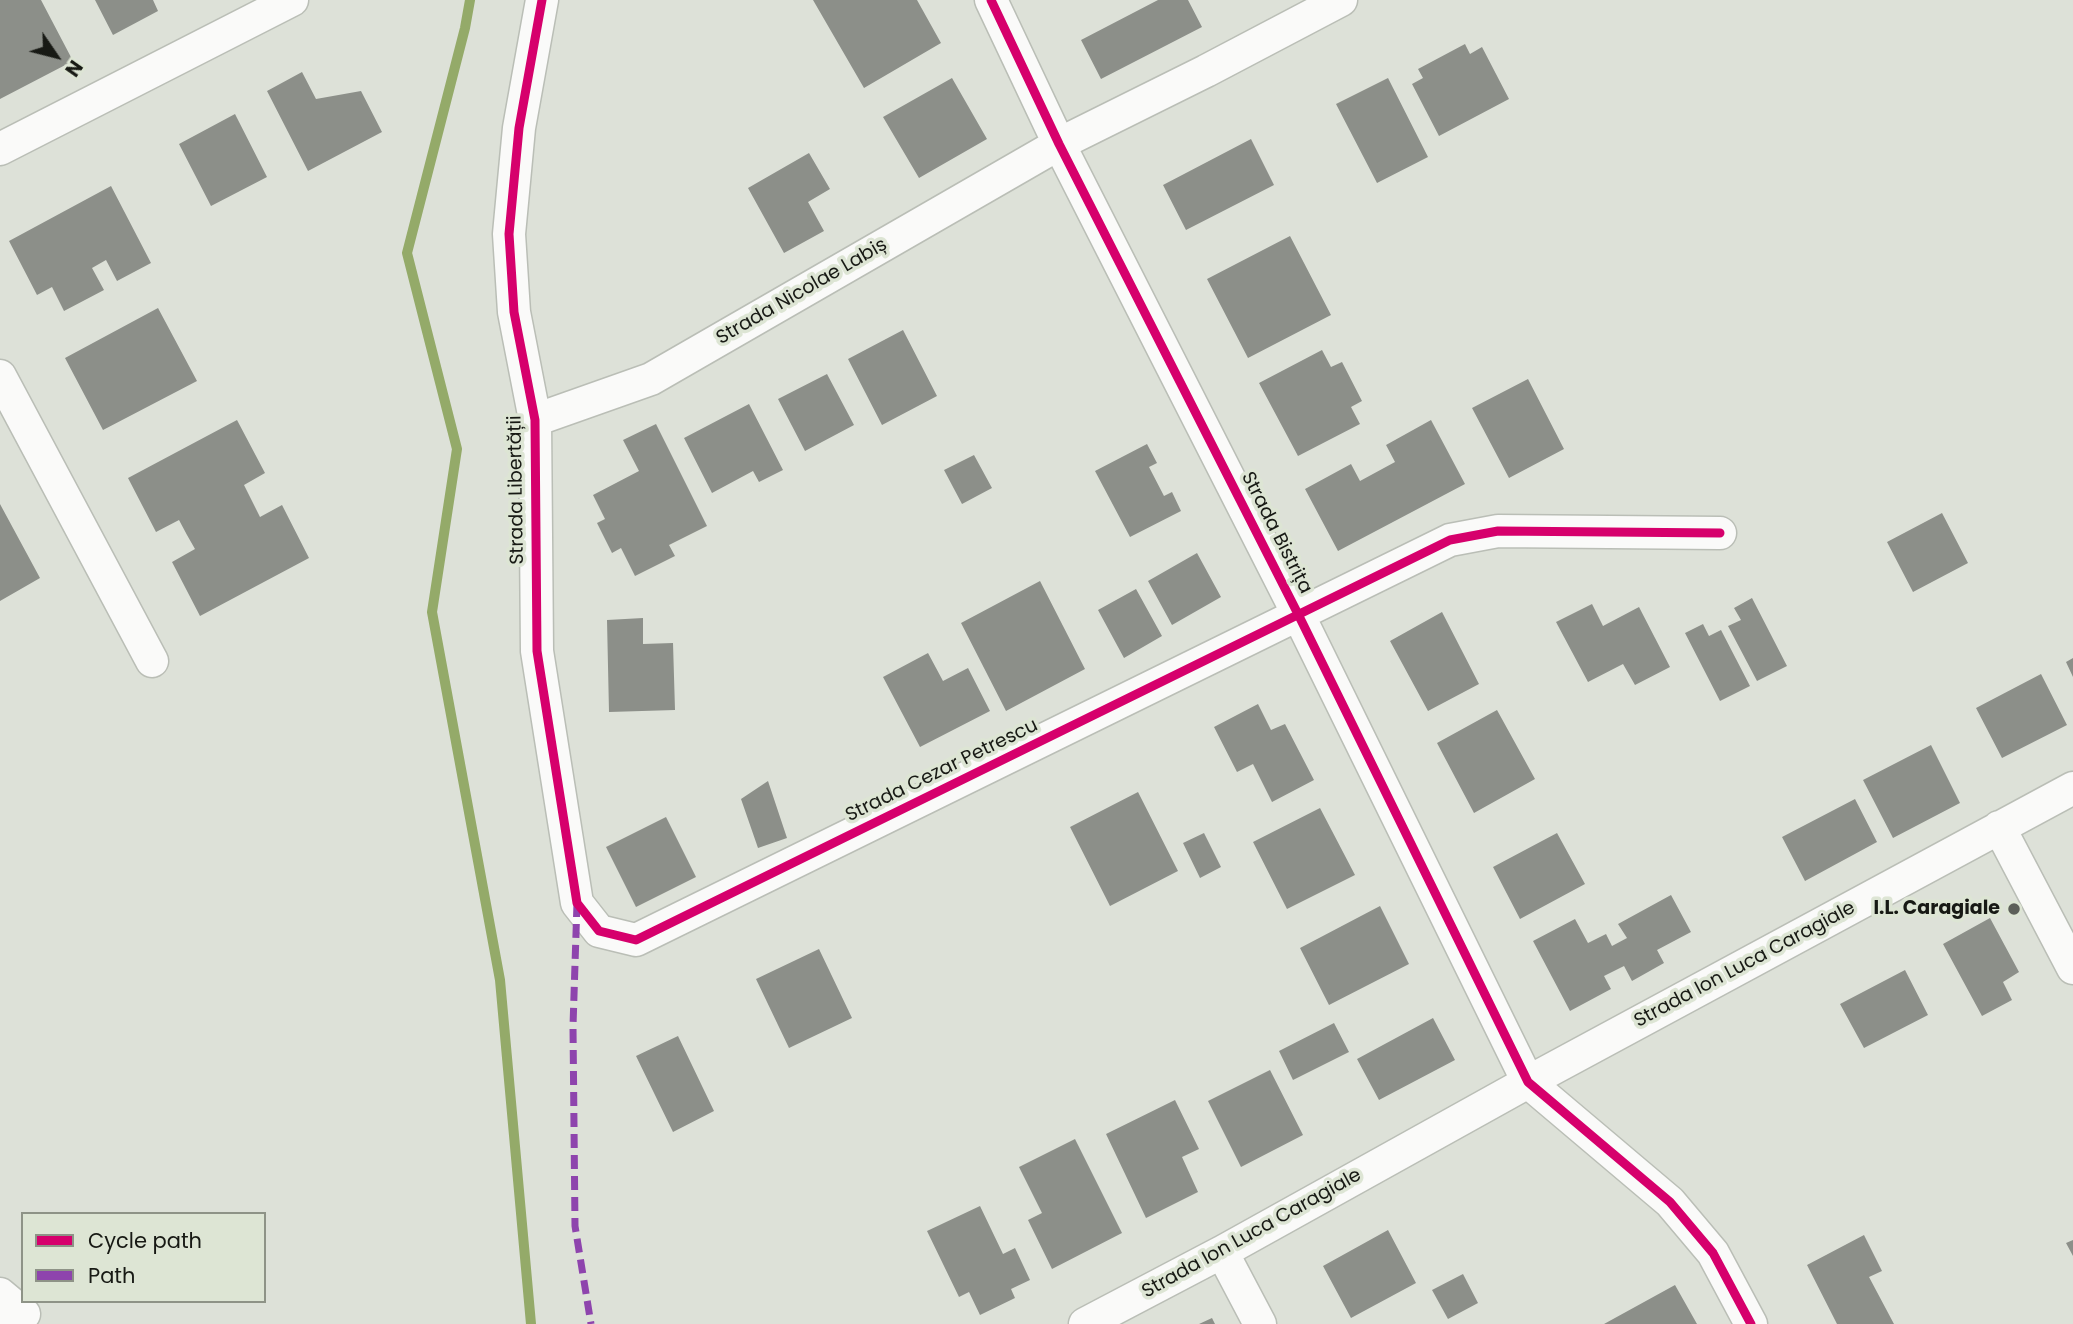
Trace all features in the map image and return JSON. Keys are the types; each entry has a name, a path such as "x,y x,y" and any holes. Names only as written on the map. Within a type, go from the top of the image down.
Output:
{"street":[{"path":"0,149 292,0"},
{"name":"Strada Libertății","path":"542,0 519,128 509,234 514,312 535,420 537,651 577,902 598,931"},
{"name":"Strada Bistrița","path":"991,0 1059,144 1299,616 1528,1082"},
{"name":"Strada Nicolae Labiș","path":"535,420 651,379 1059,144 1340,0"},
{"path":"0,376 152,661"},
{"name":"Strada Cezar Petrescu","path":"598,931 636,940 1450,540 1498,531 1720,533"},
{"name":"Strada Ion Luca Caragiale","path":"1085,1324 2073,788"},
{"path":"1999,827 2073,968"},
{"path":"1528,1082 1670,1202 1713,1253 1751,1324"},
{"path":"1222,1252 1260,1324"},
{"path":"0,1294 24,1314 6,1324"}],"building":[{"path":"0,0 41,0 73,61 0,99"},
{"path":"95,0 153,0 158,11 113,35"},
{"path":"813,0 917,0 941,43 864,88"},
{"path":"1158,0 1188,0 1202,27 1101,79 1081,40"},
{"path":"1465,44 1470,54 1482,47 1509,99 1439,136 1412,84 1423,78 1418,69"},
{"path":"302,72 316,99 361,91 382,132 308,171 267,91"},
{"path":"952,78 987,139 919,178 883,117"},
{"path":"1388,78 1428,157 1377,183 1336,104"},
{"path":"235,114 267,177 211,206 179,144"},
{"path":"1251,139 1274,185 1186,230 1163,185"},
{"path":"809,153 830,189 808,202 824,231 784,253 748,188"},
{"path":"111,186 151,263 117,281 106,260 92,268 104,290 64,311 52,287 37,295 9,241"},
{"path":"1290,236 1331,315 1248,358 1207,279"},
{"path":"158,308 197,381 103,430 65,358"},
{"path":"903,330 937,396 882,425 848,359"},
{"path":"1322,350 1331,367 1342,362 1362,401 1351,407 1360,424 1298,456 1259,383"},
{"path":"827,374 854,425 805,451 778,399"},
{"path":"1528,379 1564,449 1509,478 1472,408"},
{"path":"749,404 783,470 759,482 753,471 712,493 684,438"},
{"path":"237,420 265,473 244,485 260,517 282,505 309,558 200,616 172,562 195,549 179,520 156,532 128,478"},
{"path":"1431,420 1465,484 1338,551 1305,489 1351,464 1360,481 1395,462 1386,445"},
{"path":"656,424 707,526 669,545 675,556 635,576 621,548 612,553 597,523 605,519 593,495 639,471 623,440"},
{"path":"1147,444 1157,463 1149,467 1164,496 1172,492 1181,511 1130,537 1095,471"},
{"path":"974,455 992,488 962,504 944,470"},
{"path":"0,504 40,578 0,601"},
{"path":"1942,513 1968,563 1913,592 1887,542"},
{"path":"1197,553 1221,597 1172,625 1148,581"},
{"path":"1040,581 1085,669 1006,711 961,623"},
{"path":"1136,589 1162,636 1124,658 1098,610"},
{"path":"1752,598 1787,666 1757,681 1728,626 1741,620 1734,608"},
{"path":"1592,604 1603,626 1639,607 1670,667 1635,685 1623,664 1588,682 1556,622"},
{"path":"1442,612 1479,684 1428,711 1390,641"},
{"path":"643,618 643,644 673,643 675,710 609,712 607,620"},
{"path":"1703,624 1709,636 1721,630 1750,686 1720,701 1685,633"},
{"path":"928,653 943,681 968,668 990,711 920,747 883,677"},
{"path":"2073,658 2073,677 2066,662"},
{"path":"2041,674 2067,725 2002,758 1976,708"},
{"path":"1258,704 1271,730 1285,724 1314,780 1272,802 1253,764 1237,772 1214,727"},
{"path":"1497,710 1535,779 1474,813 1437,743"},
{"path":"1931,745 1960,803 1893,838 1863,780"},
{"path":"768,781 787,838 758,848 741,799"},
{"path":"1138,792 1178,871 1110,906 1070,827"},
{"path":"1855,799 1877,842 1805,881 1782,837"},
{"path":"1320,808 1355,875 1287,909 1253,842"},
{"path":"666,817 696,877 636,907 606,847"},
{"path":"1204,833 1221,867 1200,878 1183,843"},
{"path":"1557,833 1585,884 1520,919 1493,867"},
{"path":"1671,895 1691,932 1657,950 1664,963 1632,981 1624,966 1604,976 1611,989 1570,1011 1533,941 1575,919 1588,943 1606,934 1612,946 1627,938 1618,924"},
{"path":"1380,906 1409,964 1329,1005 1300,948"},
{"path":"1990,918 2019,972 2003,982 2012,1000 1982,1016 1943,944"},
{"path":"819,949 852,1018 789,1048 756,979"},
{"path":"1905,970 1928,1015 1864,1048 1840,1004"},
{"path":"1433,1018 1455,1060 1379,1100 1357,1059"},
{"path":"1334,1023 1349,1052 1293,1080 1279,1051"},
{"path":"678,1036 714,1111 673,1132 636,1056"},
{"path":"1270,1070 1303,1135 1241,1167 1208,1101"},
{"path":"1175,1100 1199,1149 1182,1157 1198,1192 1146,1218 1106,1134"},
{"path":"1075,1139 1122,1233 1052,1269 1028,1220 1042,1213 1019,1167"},
{"path":"980,1206 1003,1254 1015,1248 1030,1280 1011,1289 1015,1298 980,1315 969,1292 959,1297 927,1231"},
{"path":"1388,1230 1416,1283 1351,1318 1323,1266"},
{"path":"1864,1235 1882,1271 1869,1277 1894,1324 1837,1324 1807,1265"},
{"path":"2073,1240 2073,1256 2066,1243"},
{"path":"1463,1274 1478,1303 1448,1319 1432,1290"},
{"path":"1675,1285 1697,1324 1604,1324"},
{"path":"1212,1318 1215,1324 1199,1324"}],"waterway":[{"path":"470,0 407,253 457,449 432,612 500,980 531,1324"}],"marked path":[{"path":"577,903 573,1026 575,1226 591,1324"}],"cycle path":[{"path":"542,0 519,128 509,234 514,312 535,420 537,651 577,903 599,931 636,940 1450,540 1498,531 1720,533"},
{"path":"991,0 1059,144 1299,616 1528,1082 1670,1202 1713,1253 1751,1324"}],"place":[{"name":"I.L. Caragiale","path":"2014,909"}]}
